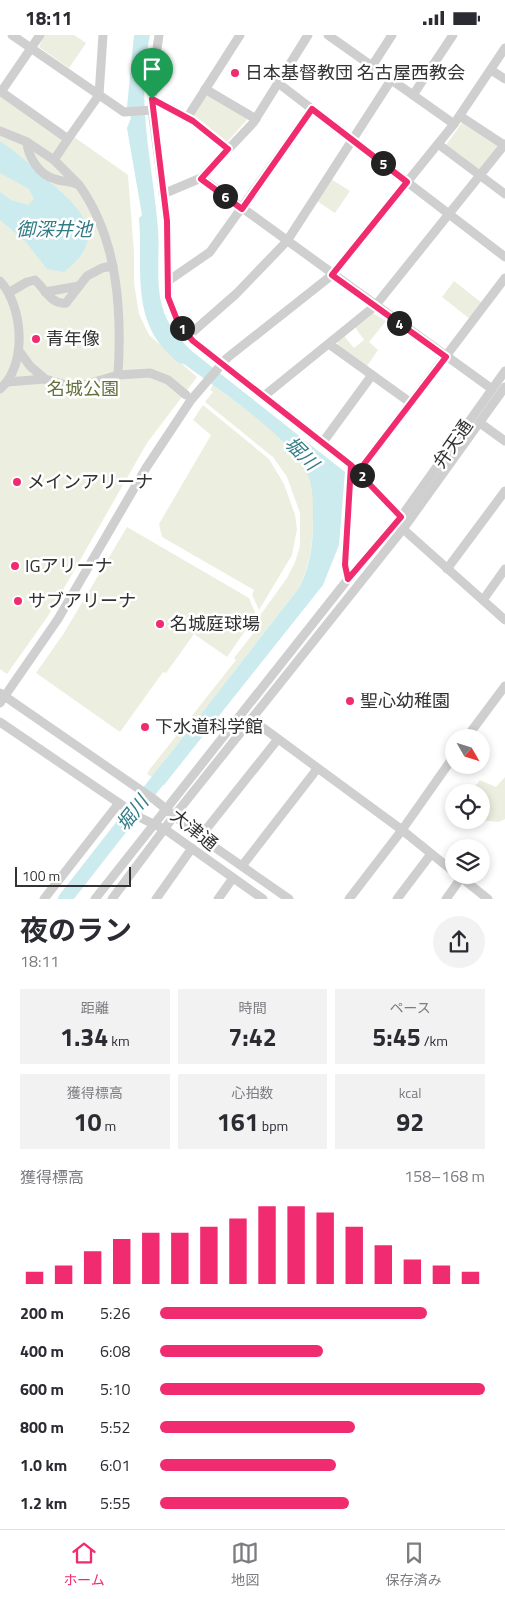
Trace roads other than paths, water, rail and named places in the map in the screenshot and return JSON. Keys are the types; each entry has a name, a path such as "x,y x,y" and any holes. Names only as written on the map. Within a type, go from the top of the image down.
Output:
{"street":[{"path":"12,35 124,112 148,110"},
{"path":"40,35 1,92 68,139"},
{"path":"54,160 99,95 103,35"},
{"path":"159,35 152,99 148,110 167,221 168,297 174,314 188,336 220,365 264,396 351,465 401,517 403,529 505,620"},
{"path":"187,117 240,35"},
{"path":"163,194 201,179 256,119 308,35"},
{"path":"328,35 454,124"},
{"path":"372,66 392,35"},
{"path":"413,95 453,35"},
{"path":"2,697 77,589 147,466 220,365 332,275 454,124 505,48"},
{"path":"491,70 505,79"},
{"path":"188,336 236,294 287,241 391,80"},
{"path":"278,83 505,257"},
{"path":"206,89 256,119"},
{"path":"152,99 187,117 228,149"},
{"path":"168,281 210,251 312,109"},
{"path":"264,396 375,306 504,145 460,116"},
{"path":"0,131 27,142 54,160 79,185 90,200 101,225 113,266 120,338 118,375"},
{"path":"27,142 30,158 40,171 56,180 79,185"},
{"path":"438,144 505,194"},
{"path":"201,179 492,389"},
{"path":"10,292 27,282 35,281 57,303 66,303 71,299 79,286 94,272 113,266"},
{"path":"358,472 505,279"},
{"path":"0,281 10,292 18,318 19,351 4,385"},
{"path":"45,292 79,286"},
{"path":"328,344 411,403"},
{"path":"19,351 30,366 45,379"},
{"name":"弁天通","path":"95,899 348,579 401,517 505,371"},
{"path":"4,385 45,379 66,385 84,385 118,375 150,373 168,380 186,395"},
{"path":"168,380 176,374"},
{"path":"323,442 372,375"},
{"name":"弁天通","path":"112,899 166,830 174,816 403,529 505,387"},
{"path":"480,423 505,441"},
{"path":"348,579 345,565 351,465"},
{"path":"447,569 505,491"},
{"path":"482,600 505,569"},
{"path":"473,729 505,686"},
{"name":"大津通","path":"2,697 154,799 200,837 289,899"},
{"path":"251,719 402,830 445,865"},
{"name":"大津通","path":"0,722 152,825 166,830 263,899"},
{"path":"200,837 278,739"},
{"path":"242,866 317,769"},
{"path":"349,899 402,830 445,769"},
{"path":"44,899 122,805"},
{"path":"156,899 192,848"},
{"path":"397,899 431,854"},
{"path":"218,899 233,878"},
{"path":"446,899 453,884"},
{"path":"469,884 488,899"}],"water":[{"path":"134,35 150,35 144,84 146,132 158,229 159,290 168,321 179,338 193,352 345,472 339,545 323,585 164,785 152,777 299,588 310,556 313,530 313,503 311,485 299,459 252,414 184,364 174,359 155,337 148,321 143,305 141,288 139,218 142,215 127,128 131,118 127,107"},
{"name":"御深井池","path":"0,141 29,163 69,200 79,211 85,222 88,234 86,246 78,259 64,272 47,269 25,241 0,220 0,192 11,200 28,205 34,199 29,189 0,173"}],"waterway":[{"name":"堀川","path":"65,899 169,766"}],"place":[{"name":"日本基督教団 名古屋西教会","path":"235,73"},
{"name":"青年像","path":"36,339"},
{"name":"メインアリーナ","path":"17,482"},
{"name":"IGアリーナ","path":"15,566"},
{"name":"サブアリーナ","path":"18,601"},
{"name":"名城庭球場","path":"160,624"},
{"name":"聖心幼稚園","path":"350,701"},
{"name":"下水道科学館","path":"145,727"}],"park label":[{"name":"名城公園","path":"83,389"}]}
